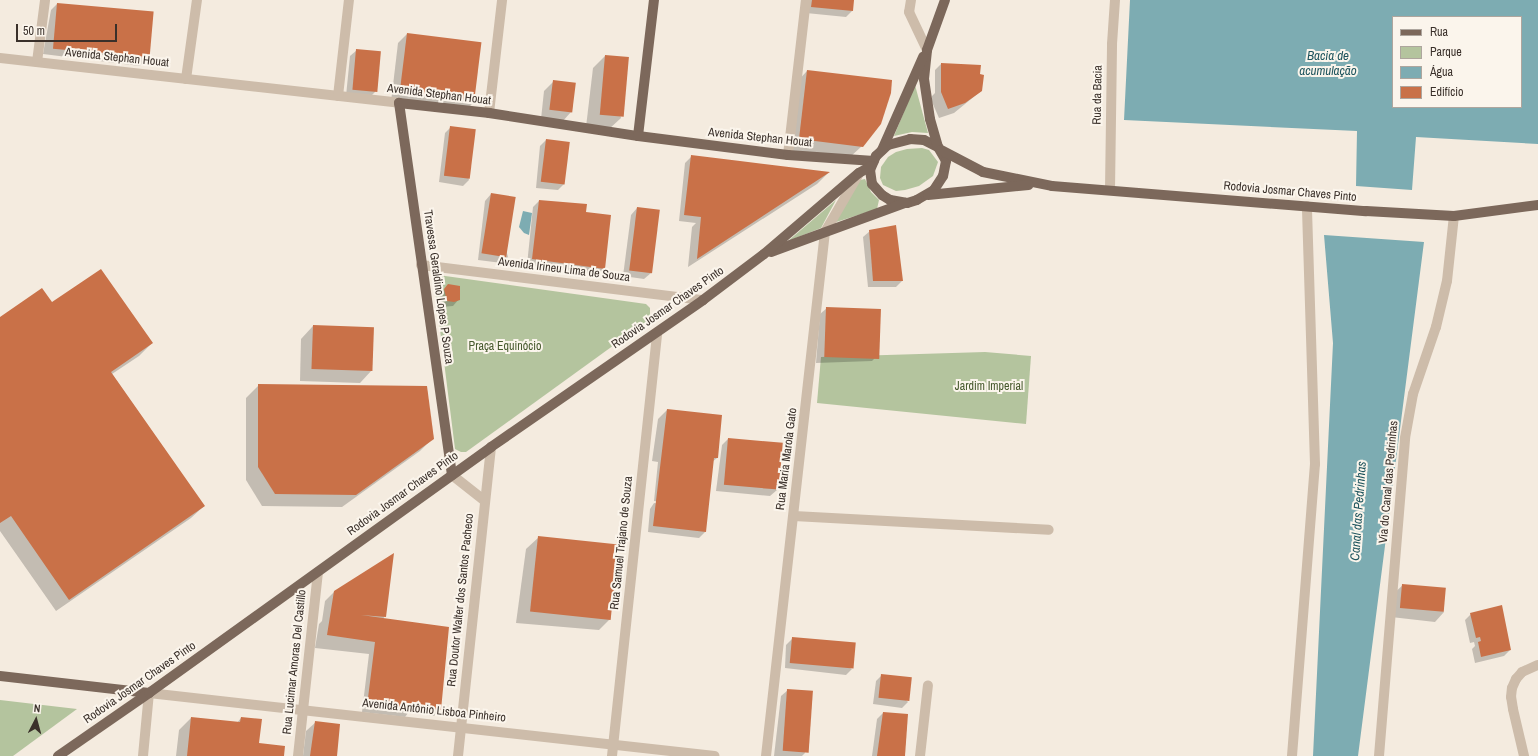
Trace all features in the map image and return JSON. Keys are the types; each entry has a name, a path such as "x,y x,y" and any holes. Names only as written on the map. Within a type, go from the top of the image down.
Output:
{"main road":[{"path":"638,136 654,0"},
{"path":"927,50 924,79 930,119 946,161 943,176 934,190 926,196 906,203 890,200 882,195 872,184 872,164 881,151 927,50 945,0"},
{"name":"Avenida Stephan Houat","path":"399,103 489,113 638,136 872,164"},
{"name":"Travessa Geraldino Lopes P Souza","path":"399,103 452,475"},
{"path":"881,151 888,145 910,138 924,140 940,148"},
{"name":"Rodovia Josmar Chaves Pinto","path":"940,148 983,172 1040,184 1366,212 1454,216 1538,205"},
{"name":"Rodovia Josmar Chaves Pinto","path":"58,756 149,693 491,447 658,333 764,254 872,164"},
{"name":"Rodovia Josmar Chaves Pinto","path":"926,196 1040,184"},
{"name":"Rodovia Josmar Chaves Pinto","path":"764,254 906,203"},
{"path":"0,676 149,693"}],"street":[{"path":"37,62 45,0"},
{"path":"186,79 197,0"},
{"path":"338,96 349,0"},
{"path":"489,113 502,0"},
{"path":"788,155 806,0"},
{"path":"911,0 909,12 927,50"},
{"name":"Rua da Bacia","path":"1110,190 1112,44 1115,0"},
{"name":"Avenida Stephan Houat","path":"0,58 399,103"},
{"name":"Rua Maria Marola Gato","path":"766,756 825,232 859,174"},
{"path":"1292,756 1315,464 1307,206"},
{"name":"Via do Canal das Pedrinhas","path":"1379,756 1405,438 1413,394 1436,327 1448,280 1454,216"},
{"name":"Avenida Irineu Lima de Souza","path":"421,265 703,300"},
{"name":"Rua Samuel Trajano de Souza","path":"612,756 658,333"},
{"name":"Rua Doutor Walter dos Santos Pacheco","path":"458,756 491,447"},
{"path":"452,475 485,501"},
{"path":"794,516 1049,530"},
{"name":"Rua Lucimar Amoras Del Castillo","path":"298,756 318,572"},
{"path":"1524,756 1511,697 1516,680 1522,672 1535,666"},
{"path":"920,756 928,685"},
{"path":"143,756 149,693"},
{"name":"Avenida Antônio Lisboa Pinheiro","path":"149,693 715,756"}],"green space":[{"path":"915,85 928,133 912,132 894,136"},
{"path":"922,148 929,150 938,162 933,176 919,186 905,190 896,191 883,185 880,178 881,167 888,157 896,152 907,149"},
{"path":"865,179 871,192 879,200 877,209 833,223 860,180"},
{"path":"836,200 821,228 788,241"},
{"name":"Praça Equinócio","path":"438,275 646,304 650,308 650,319 466,452 461,452 455,449 434,282 435,277"},
{"name":"Jardim Imperial","path":"985,352 1031,356 1026,424 817,403 821,357"},
{"path":"0,700 77,709 13,756 0,756"}],"water":[{"name":"Bacia de acumulação","path":"1130,0 1538,0 1538,144 1416,137 1412,190 1356,186 1357,131 1124,120"},
{"path":"523,211 532,213 529,235 524,233 519,227"},
{"name":"Canal das Pedrinhas","path":"1324,235 1424,242 1358,756 1313,756 1333,343"}],"building":[{"path":"812,0 854,0 853,11 811,7"},
{"path":"57,3 154,11 150,57 53,49"},
{"path":"407,33 481,42 474,101 400,92"},
{"path":"356,49 381,51 377,92 352,90"},
{"path":"605,55 629,57 624,117 600,115"},
{"path":"941,63 981,65 980,74 984,75 982,91 965,103 948,109 941,92"},
{"path":"807,70 892,80 891,93 881,124 863,147 799,139"},
{"path":"553,80 576,83 572,113 549,110"},
{"path":"450,126 476,129 470,179 444,176"},
{"path":"546,139 570,142 565,185 541,182"},
{"path":"691,155 830,172 697,259 701,217 684,215"},
{"path":"491,193 516,197 506,257 481,253"},
{"path":"539,200 587,204 586,212 611,215 605,269 532,259"},
{"path":"637,207 660,210 652,273 629,271"},
{"path":"896,225 903,281 873,281 869,230"},
{"path":"101,269 153,343 111,372 205,506 69,600 11,516 0,523 0,317 42,288 52,302"},
{"path":"448,284 460,286 460,300 454,302 447,301 444,289"},
{"path":"826,307 881,309 879,359 824,357"},
{"path":"313,325 374,327 372,371 311,369"},
{"path":"258,384 427,386 434,439 356,495 275,494 258,467"},
{"path":"667,409 722,415 718,458 714,458 706,532 653,526"},
{"path":"728,438 783,443 779,490 724,485"},
{"path":"538,536 619,544 611,620 530,612"},
{"path":"394,553 386,617 361,615 449,627 441,710 413,707 412,711 367,706 375,642 327,635 334,591"},
{"path":"1402,584 1446,588 1444,612 1400,608"},
{"path":"1502,605 1511,650 1481,657 1478,642 1481,641 1480,637 1476,638 1470,613"},
{"path":"792,637 856,643 853,668 790,663"},
{"path":"881,674 912,677 909,701 878,698"},
{"path":"787,689 813,691 809,753 783,751"},
{"path":"883,712 908,714 905,756 877,756"},
{"path":"191,717 240,722 241,717 262,719 259,743 285,746 284,756 187,756"},
{"path":"315,721 340,724 337,756 310,756"}]}
